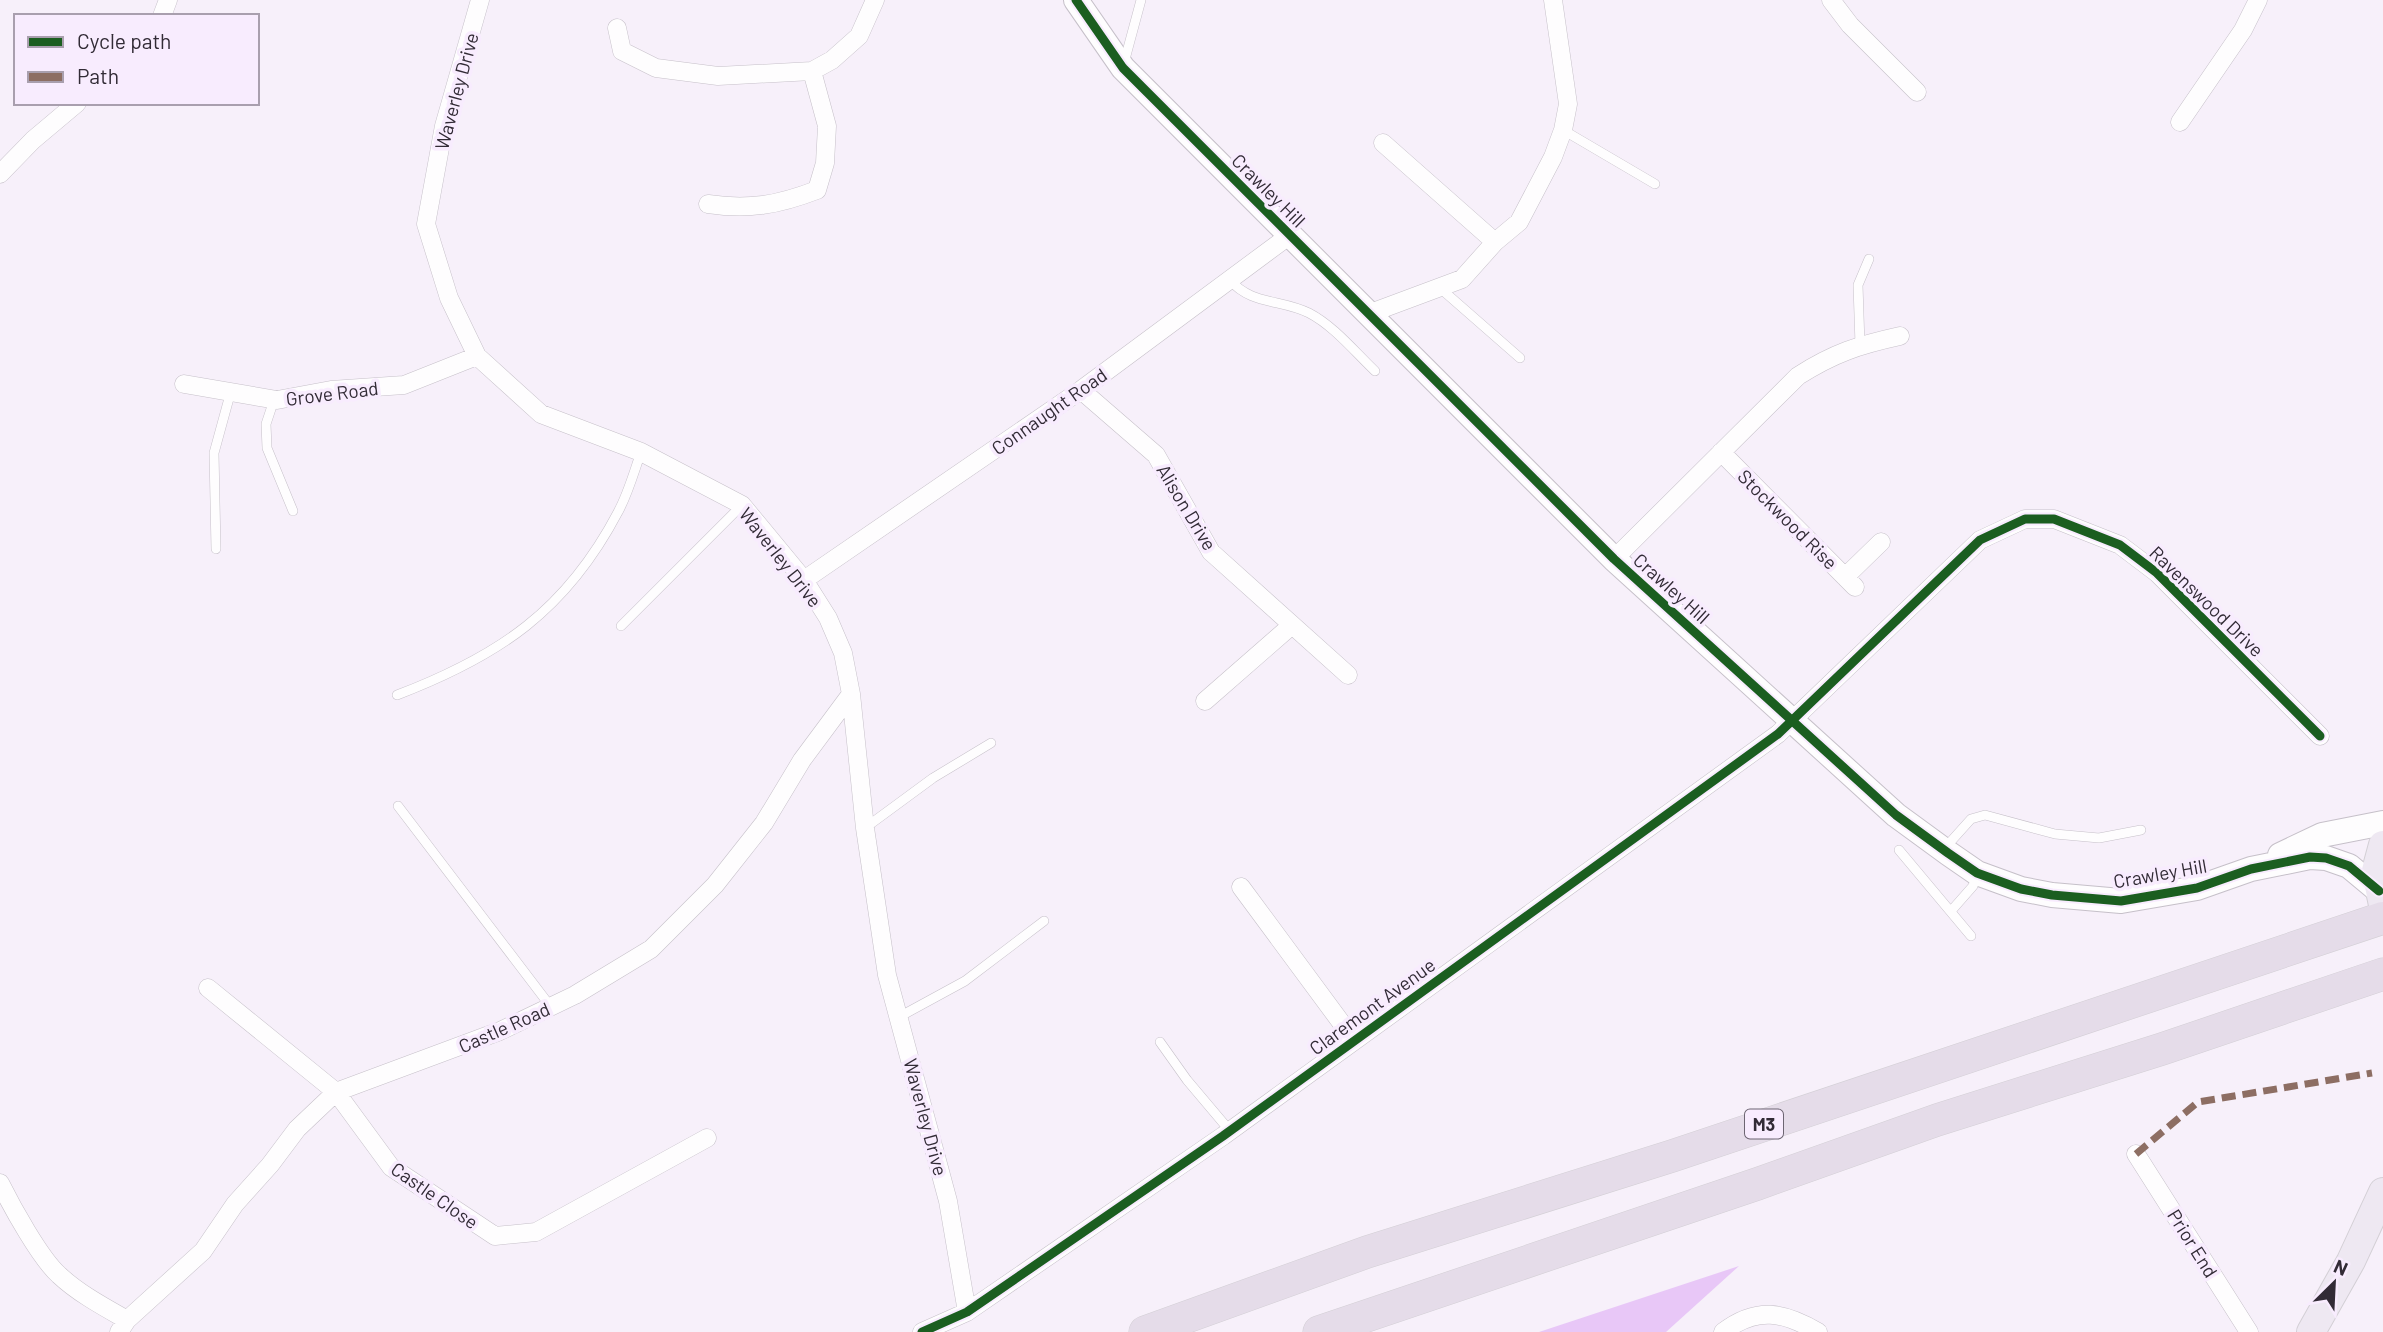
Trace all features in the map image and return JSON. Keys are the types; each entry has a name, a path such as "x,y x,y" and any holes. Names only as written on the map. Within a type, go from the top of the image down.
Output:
{"highway":[{"name":"M3","path":"1145,1332 1367,1252 1672,1156 2378,895"},
{"path":"1319,1332 1744,1188 1937,1119 2162,1049 2383,974"}],"main road":[{"path":"2378,895 2383,845"},
{"path":"2311,1332 2351,1261 2383,1192"}],"street":[{"name":"Waverley Drive","path":"480,0 444,126 426,224 449,299 477,356 541,414 641,452 742,505 804,580 828,618 843,653 851,694 865,828 887,975 948,1201 967,1312"},
{"path":"617,28 622,51 656,68 719,76 812,71 832,60 859,36 875,0"},
{"name":"Crawley Hill","path":"1076,0 1123,68 1614,559 1896,816 1978,873 2021,889 2052,895 2121,901 2197,888 2251,869 2322,835 2383,823"},
{"path":"1368,314 1462,279 1495,242 1519,222 1553,157 1563,130 1568,104 1553,0"},
{"path":"1830,0 1850,25 1917,92"},
{"path":"2180,122 2243,30 2258,0"},
{"path":"708,204 761,206 786,202 817,190 825,163 827,126 812,71"},
{"path":"0,174 33,140 75,105"},
{"path":"1383,143 1495,242"},
{"name":"Connaught Road","path":"804,580 1081,390 1290,235"},
{"path":"1614,559 1798,376 1828,357 1860,345 1900,336"},
{"name":"Grove Road","path":"184,384 274,400 331,390 404,385 477,356"},
{"name":"Alison Drive","path":"1081,390 1156,455 1211,552 1348,675"},
{"name":"Stockwood Rise","path":"1721,452 1850,582 1881,542"},
{"name":"Ravenswood Drive","path":"1791,719 1980,540 2025,519 2054,519 2120,545 2157,573 2320,736"},
{"path":"1205,701 1292,625"},
{"name":"Castle Road","path":"0,1183 15,1211 58,1275 102,1306 123,1326 203,1251 235,1203 270,1165 297,1129 336,1092 500,1031 575,995 651,949 715,885 765,824 802,760 851,694"},
{"name":"Claremont Avenue","path":"922,1332 967,1312 1230,1131 1778,734 1791,719"},
{"name":"Crawley Hill","path":"2251,869 2310,858 2326,858 2349,866 2378,895"},
{"path":"1241,887 1354,1040"},
{"name":"Castle Close","path":"208,988 336,1092 391,1167 495,1236 536,1232 707,1138"},
{"name":"Prior End","path":"2136,1154 2249,1332"},
{"path":"1723,1332 1736,1322 1769,1313 1797,1320 1818,1332"}],"lane":[{"path":"1123,68 1141,0"},
{"path":"1563,130 1655,184"},
{"path":"1860,345 1858,285 1869,259"},
{"path":"1230,280 1242,293 1251,297 1285,304 1311,314 1375,371"},
{"path":"1440,288 1520,358"},
{"path":"216,549 214,453 230,391"},
{"path":"274,400 266,424 267,448 293,511"},
{"path":"397,695 442,678 484,655 536,620 568,587 619,511 641,452"},
{"path":"621,626 742,505"},
{"path":"865,828 933,778 991,743"},
{"path":"398,806 551,1007"},
{"path":"1943,850 1971,818 1985,815 2055,834 2099,838 2141,830"},
{"path":"1899,850 1971,936"},
{"path":"1951,911 1973,886 1978,873"},
{"path":"899,1017 965,981 1044,921"},
{"path":"1160,1041 1187,1080 1230,1131"}],"shaded area":[{"path":"1739,1266 1666,1332 1539,1332"}],"marked path":[{"path":"2136,1154 2198,1102 2372,1073"}],"cycle path":[{"path":"1076,0 1123,68 1614,559 1896,815 1977,873 2021,889 2052,895 2121,901 2197,888 2251,869 2310,857 2326,858 2349,866 2379,891"},
{"path":"922,1332 967,1312 1223,1136 1778,734 1980,540 2025,519 2054,519 2120,545 2157,573 2320,736"}]}
